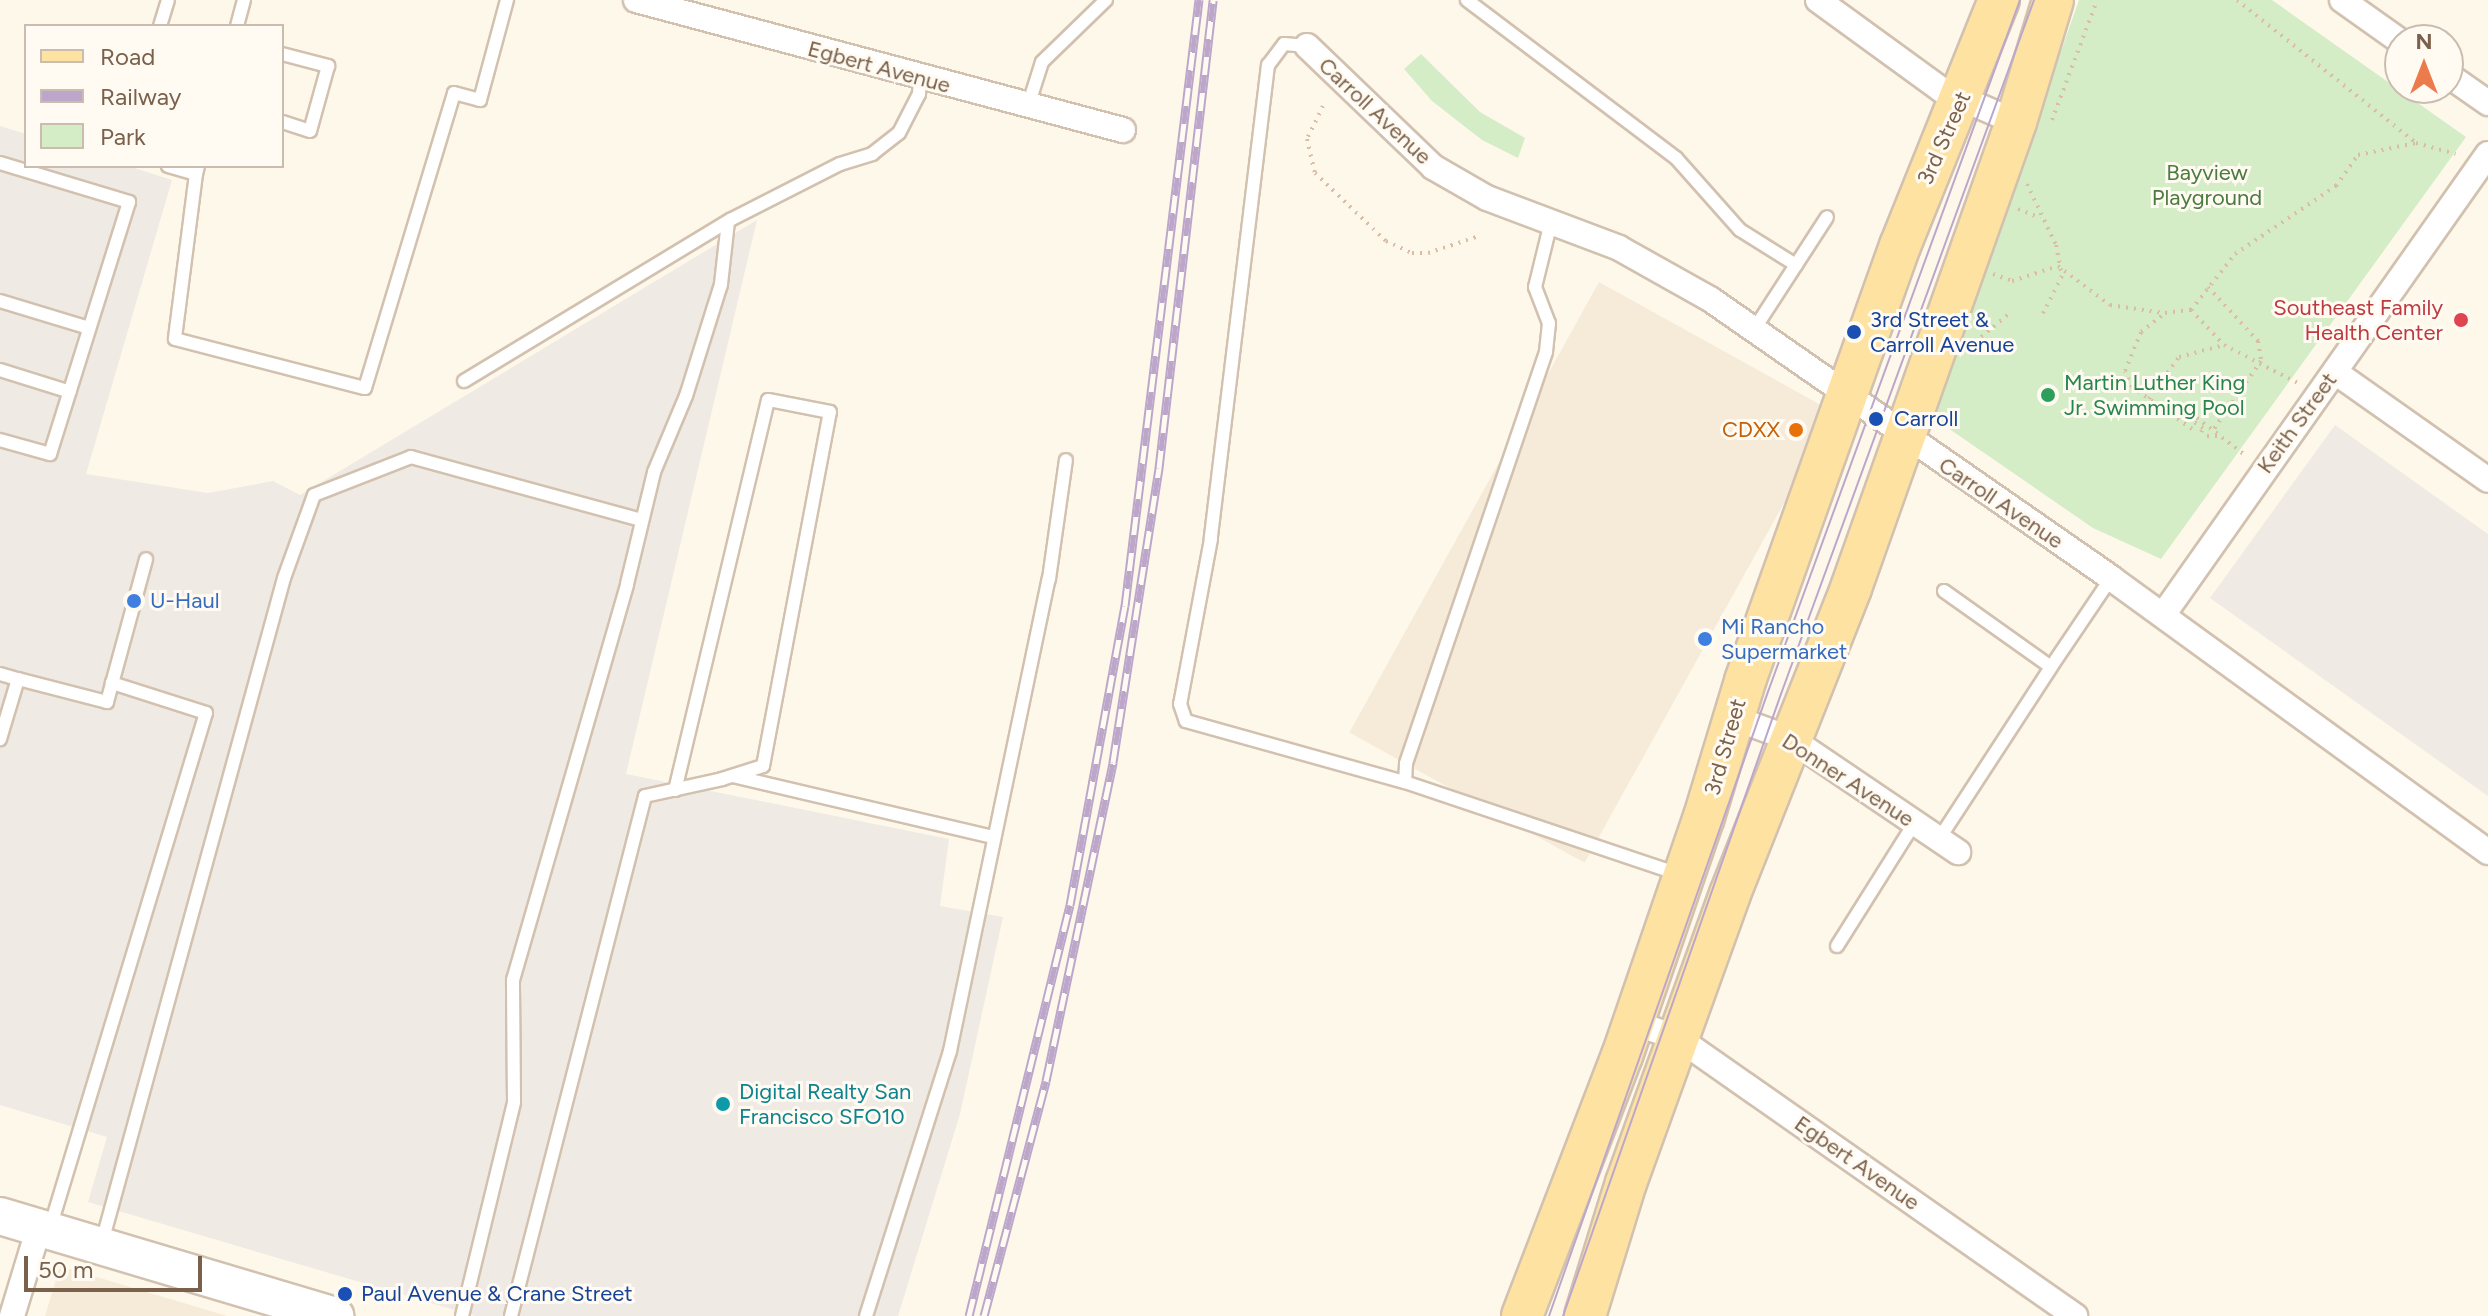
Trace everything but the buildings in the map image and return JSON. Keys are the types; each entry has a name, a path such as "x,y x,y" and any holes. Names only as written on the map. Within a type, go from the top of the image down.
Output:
{"main road":[{"name":"3rd Street","path":"1522,1316 1583,1142 1632,1022 1685,876 1734,718 1921,189 1962,100 1999,0"},
{"path":"1585,1316 1678,1038 1904,436 2031,128 2053,0"},
{"path":"0,1216 318,1314"}],"street":[{"name":"Egbert Avenue","path":"636,0 920,79 1123,130"},
{"path":"1818,0 1962,100 2031,128"},
{"path":"2342,0 2384,30"},
{"name":"Carroll Avenue","path":"1307,46 1433,167 1487,198 1619,248 1755,328 1904,436 2163,615 2488,852"},
{"path":"2464,86 2488,103"},
{"name":"Keith Street","path":"2163,615 2488,154"},
{"path":"2335,372 2488,480"},
{"name":"Donner Avenue","path":"1734,718 1791,739 1948,845"},
{"name":"Egbert Avenue","path":"1632,1022 1678,1038 2075,1316"},
{"path":"12,1316 44,1229"}],"lane":[{"path":"161,24 168,0"},
{"path":"238,24 244,0"},
{"path":"197,170 175,339 365,388 454,93 480,100 507,0"},
{"path":"1028,106 1042,62 1106,0"},
{"path":"1467,0 1676,158 1740,230 1796,265"},
{"path":"1307,46 1284,44 1268,65 1211,539 1180,704 1186,721 1405,782 1685,876"},
{"path":"284,55 328,66 310,131 284,123"},
{"path":"464,381 728,222 840,164 872,154 899,133 919,94 920,79"},
{"path":"0,163 129,202 50,454 0,440"},
{"path":"1755,328 1827,217"},
{"path":"462,1316 514,1102 513,980 654,472 686,396 721,284 728,222"},
{"path":"1405,782 1406,764 1546,352 1549,323 1535,287 1551,222"},
{"path":"0,301 89,328"},
{"path":"0,370 70,392"},
{"path":"511,1316 645,796 675,790 732,776 763,766 830,412 768,400 675,790"},
{"path":"101,1246 267,639 314,495 411,457 642,520"},
{"path":"866,1316 950,1051 1049,579 1066,460"},
{"path":"0,674 107,702 146,559"},
{"path":"1948,845 2051,667 2111,578"},
{"path":"1944,591 2051,667"},
{"path":"0,739 18,679"},
{"path":"44,1229 206,713 112,683"},
{"path":"732,776 994,837"},
{"path":"1837,946 1915,822"}],"path":[{"path":"2031,128 2097,0"},
{"path":"2237,0 2416,143 2456,154"},
{"path":"1323,106 1307,139 1315,173 1386,241 1412,253 1428,253 1476,237"},
{"path":"2058,266 2110,305 2165,313 2191,310 2235,254 2336,186 2358,155 2416,143"},
{"path":"2032,172 2027,185 2056,245 2062,276 2043,313"},
{"path":"1992,273 2012,281 2058,266"},
{"path":"2208,287 2258,341 2261,361 2214,429"},
{"path":"2191,310 2224,345 2261,361 2316,397"},
{"path":"1965,368 1975,342 2011,312"},
{"path":"2165,313 2141,332 2125,371 2132,387 2192,429"},
{"path":"2149,399 2179,357 2224,345"},
{"path":"2201,432 2203,428 2181,413 2184,408 2264,470"},
{"path":"2207,436 2217,436"}],"shaded area":[{"path":"0,126 24,133 24,168 134,168 172,180 86,474 208,493 273,481 300,495 757,220 626,774 949,839 940,906 1003,917 960,1114 898,1316 475,1316 88,1202 107,1137 0,1105"},
{"path":"1599,282 1834,412 1585,863 1349,732"},
{"path":"2335,425 2488,534 2488,796 2210,598"},
{"path":"60,1266 227,1316 45,1316"}],"green space":[{"name":"Bayview Playground","path":"2079,0 2272,0 2384,79 2384,104 2419,104 2466,137 2161,559 2093,528 1932,417"},
{"path":"1421,54 1480,112 1525,138 1518,158 1482,140 1432,101 1404,69"}],"tram line":[{"path":"1549,1316 1769,689 2020,0"},
{"path":"1563,1316 1781,694 2034,0"}],"railway":[{"path":"969,1316 1070,905 1125,606 1199,0"},
{"path":"984,1316 1046,1081 1113,762 1159,468 1213,0"}],"place":[{"name":"Southeast Family Health Center","path":"2461,320"},
{"name":"3rd Street & Carroll Avenue","path":"1854,332"},
{"name":"Martin Luther King Jr. Swimming Pool","path":"2048,395"},
{"name":"Carroll","path":"1876,419"},
{"name":"CDXX","path":"1796,430"},
{"name":"U-Haul","path":"134,601"},
{"name":"Mi Rancho Supermarket","path":"1705,639"},
{"name":"Digital Realty San Francisco SFO10","path":"723,1104"},
{"name":"Paul Avenue & Crane Street","path":"345,1294"}]}
